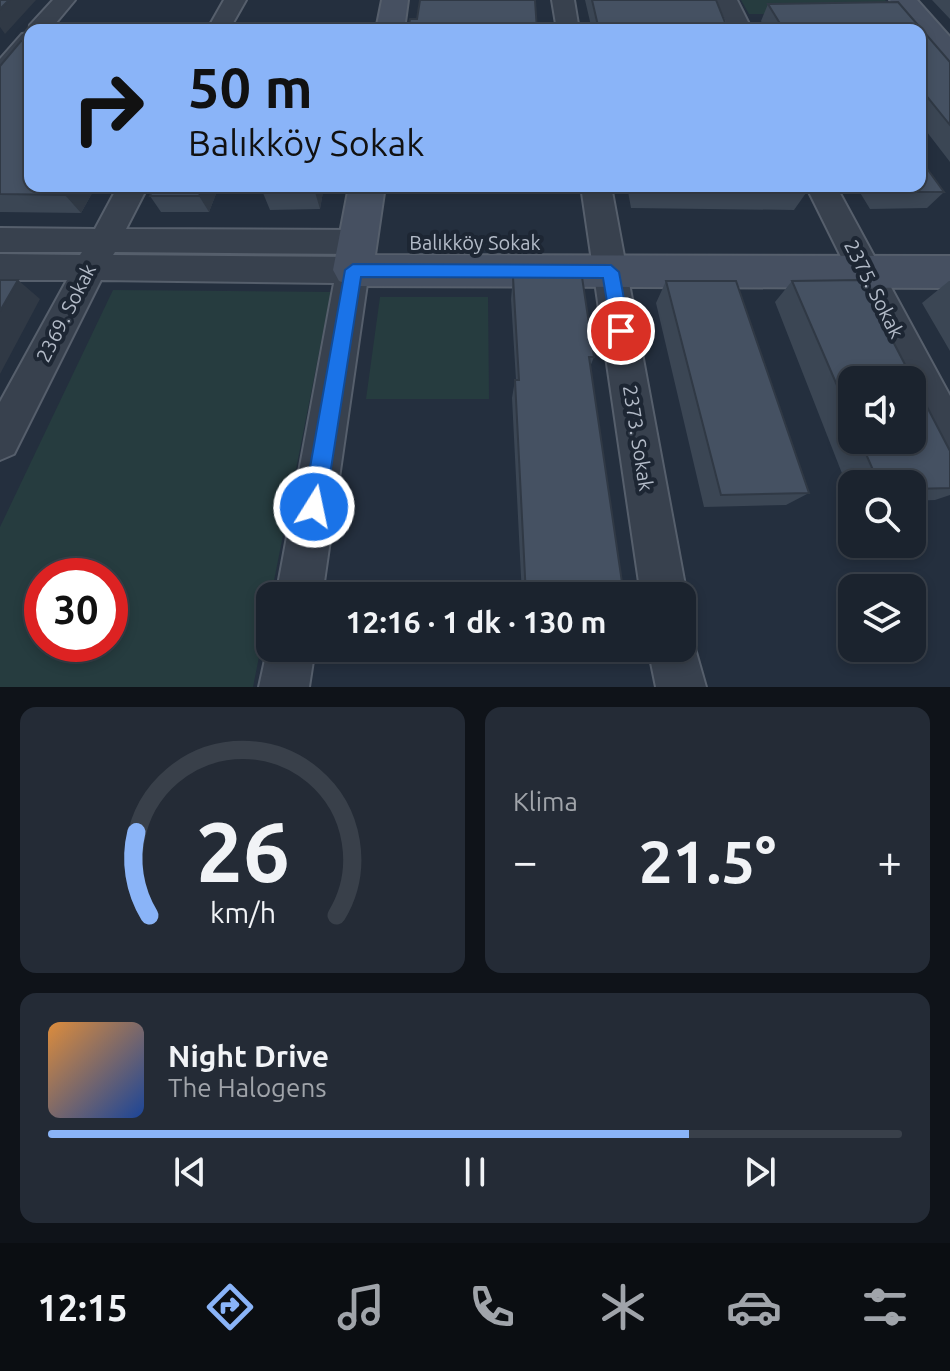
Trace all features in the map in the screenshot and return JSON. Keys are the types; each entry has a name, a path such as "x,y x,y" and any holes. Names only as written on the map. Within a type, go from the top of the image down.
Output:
{"street":[{"path":"43,24 64,0"},
{"path":"221,24 235,0"},
{"path":"391,24 395,0"},
{"path":"563,0 567,24"},
{"path":"726,0 738,24"},
{"path":"903,0 924,24"},
{"path":"926,27 950,55"},
{"path":"0,74 24,46"},
{"name":"2369. Sokak","path":"0,441 130,192"},
{"path":"301,582 366,192"},
{"name":"2373. Sokak","path":"597,192 662,582"},
{"name":"2375. Sokak","path":"824,192 950,435"},
{"name":"Balıkköy Sokak","path":"0,240 96,254 858,258 950,272"},
{"name":"Balıkköy Sokak","path":"858,258 950,241"},
{"name":"Balıkköy Sokak","path":"0,267 96,254"},
{"path":"284,687 288,662"},
{"path":"676,662 681,687"}],"green space":[{"path":"741,0 885,0 896,13 749,14"},
{"path":"113,290 331,292 274,582 256,582 258,662 253,687 0,687 0,527"},
{"path":"380,297 488,297 489,399 366,399"}],"building":[{"path":"0,0 9,0 0,9"},
{"path":"420,0 535,0 537,24 409,24 410,19 417,19"},
{"path":"592,0 716,0 726,24 598,24"},
{"path":"898,2 917,24 780,24 768,4"},
{"path":"926,34 950,62 950,125 926,95"},
{"path":"24,41 24,192 67,192 65,195 0,194 0,66"},
{"path":"926,167 944,192 926,192"},
{"path":"152,192 201,192 199,196 150,196"},
{"path":"722,192 805,192 806,193"},
{"path":"513,277 582,277 594,357 589,357 622,582 525,582 515,380 519,380"},
{"path":"0,280 18,280 0,311"},
{"path":"861,280 906,366 838,366 838,388 792,281"},
{"path":"666,281 736,281 809,493 721,495"},
{"path":"926,405 950,451 950,488 926,489 926,470 873,470 866,454 926,454"}],"route":[{"path":"314,507 353,270 611,272 621,331"}]}
